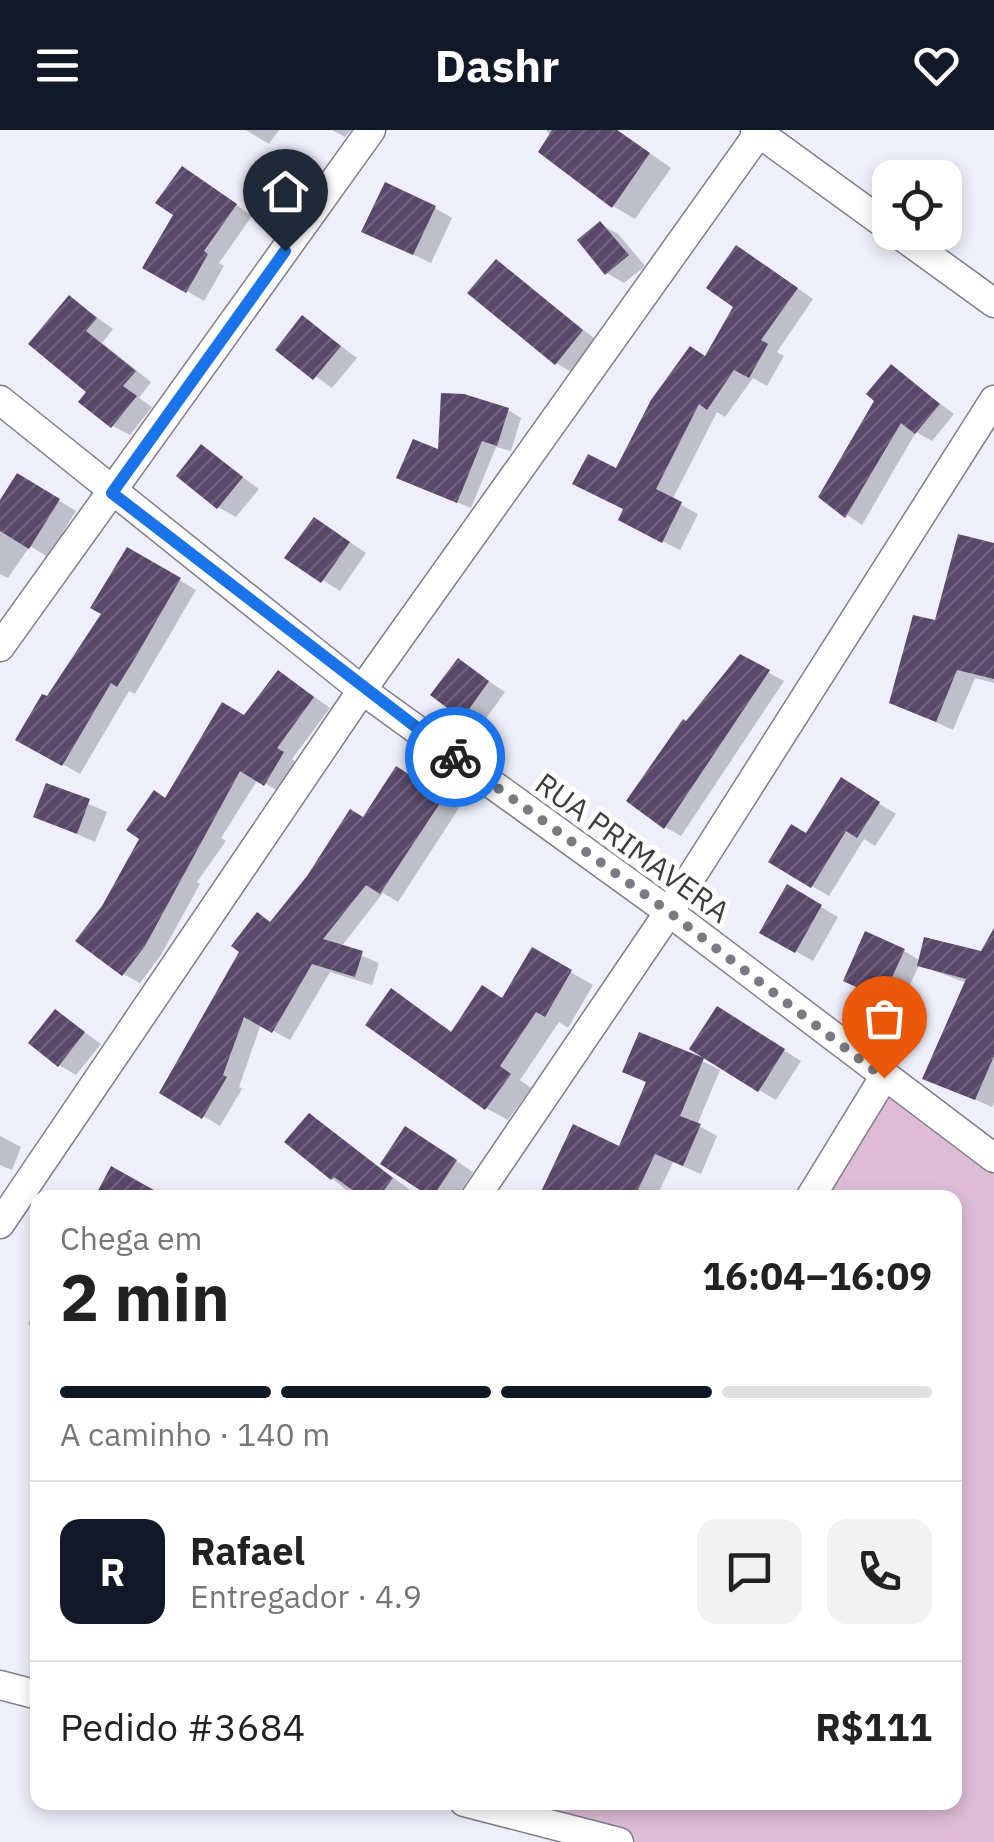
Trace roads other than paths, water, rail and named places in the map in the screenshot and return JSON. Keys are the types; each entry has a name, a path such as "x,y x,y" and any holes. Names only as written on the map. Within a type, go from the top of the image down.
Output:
{"street":[{"path":"0,647 371,130"},
{"path":"0,1224 362,690 758,131 872,215"},
{"path":"921,250 994,303"},
{"name":"RUA PRIMAVERA","path":"0,400 362,690 669,912 884,1078 990,1146"},
{"path":"480,1190 669,912 994,400"},
{"path":"815,1190 884,1078"},
{"path":"0,1685 30,1693"},
{"path":"495,1810 619,1842"}]}
